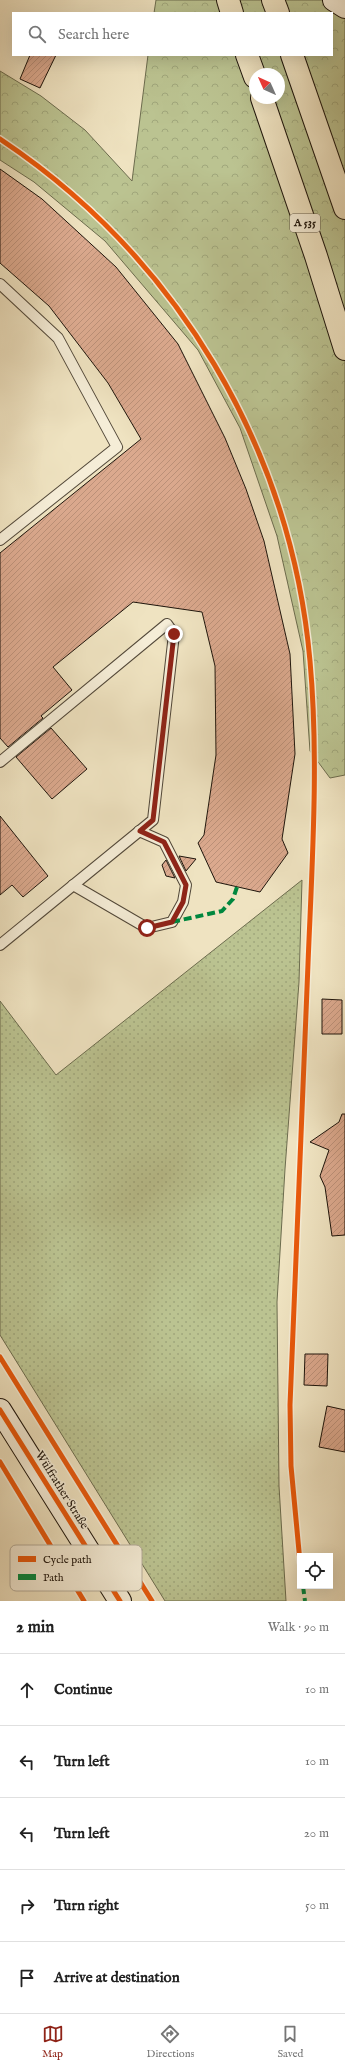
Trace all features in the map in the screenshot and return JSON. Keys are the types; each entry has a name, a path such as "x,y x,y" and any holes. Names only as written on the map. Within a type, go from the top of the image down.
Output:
{"highway":[{"path":"228,0 232,12"},
{"path":"273,0 278,12"},
{"path":"247,56 252,68"},
{"path":"292,56 345,208"},
{"name":"A 535","path":"264,104 316,256 345,349"}],"main road":[{"path":"334,0 345,7"},
{"name":"Wülfrather Straße","path":"0,1410 85,1545"},
{"name":"Wülfrather Straße","path":"114,1591 120,1601"}],"lane":[{"path":"0,284 58,338 117,447 0,540"},
{"path":"0,762 167,624 174,634 153,820 0,945"},
{"path":"73,885 147,928 172,922 183,902 186,885 164,842 140,831"}],"green space":[{"path":"156,0 345,0 345,775 330,778 310,751 303,651 277,536 240,428 198,350 105,241 34,182 0,160 0,71 41,96 85,130 132,181 148,56 333,56 333,12 154,12"},
{"path":"302,880 299,982 277,1302 279,1486 286,1601 165,1601 142,1564 142,1545 130,1545 0,1335 0,1001 56,1075"}],"building":[{"path":"30,56 56,56 40,88 20,79"},
{"path":"0,169 42,199 116,267 178,344 225,438 246,489 264,541 290,654 295,754 282,839 288,853 260,892 216,882 198,843 204,835 216,755 215,666 202,612 133,602 53,667 72,690 41,716 43,718 8,747 0,738 0,553 141,439 108,383 49,306 0,263"},
{"path":"51,728 87,769 52,799 16,757"},
{"path":"0,816 48,876 23,897 12,885 0,895"},
{"path":"179,856 196,859 186,871"},
{"path":"166,860 175,878 166,876 162,865"},
{"path":"322,999 342,1000 342,1034 322,1034"},
{"path":"342,1114 345,1114 345,1235 332,1236 325,1187 320,1176 329,1150 310,1142 339,1122"},
{"path":"305,1354 328,1354 327,1386 304,1385"},
{"path":"327,1406 345,1410 345,1452 319,1447"}],"marked path":[{"path":"172,922 222,911 233,899 237,887"},
{"path":"303,1589 305,1601"}],"cycle path":[{"path":"0,139 63,187 120,240 171,300 214,364 250,433 278,506 298,582 310,661 314,736 313,850 290,1405 291,1466 299,1553"},
{"path":"0,1357 117,1545"},
{"path":"0,1410 85,1545"},
{"path":"0,1462 50,1545"},
{"path":"142,1585 152,1601"},
{"path":"78,1591 84,1601"},
{"path":"114,1591 120,1601"}],"route":[{"path":"147,928 172,922 183,902 186,885 164,842 140,831 153,820 174,634"}]}
